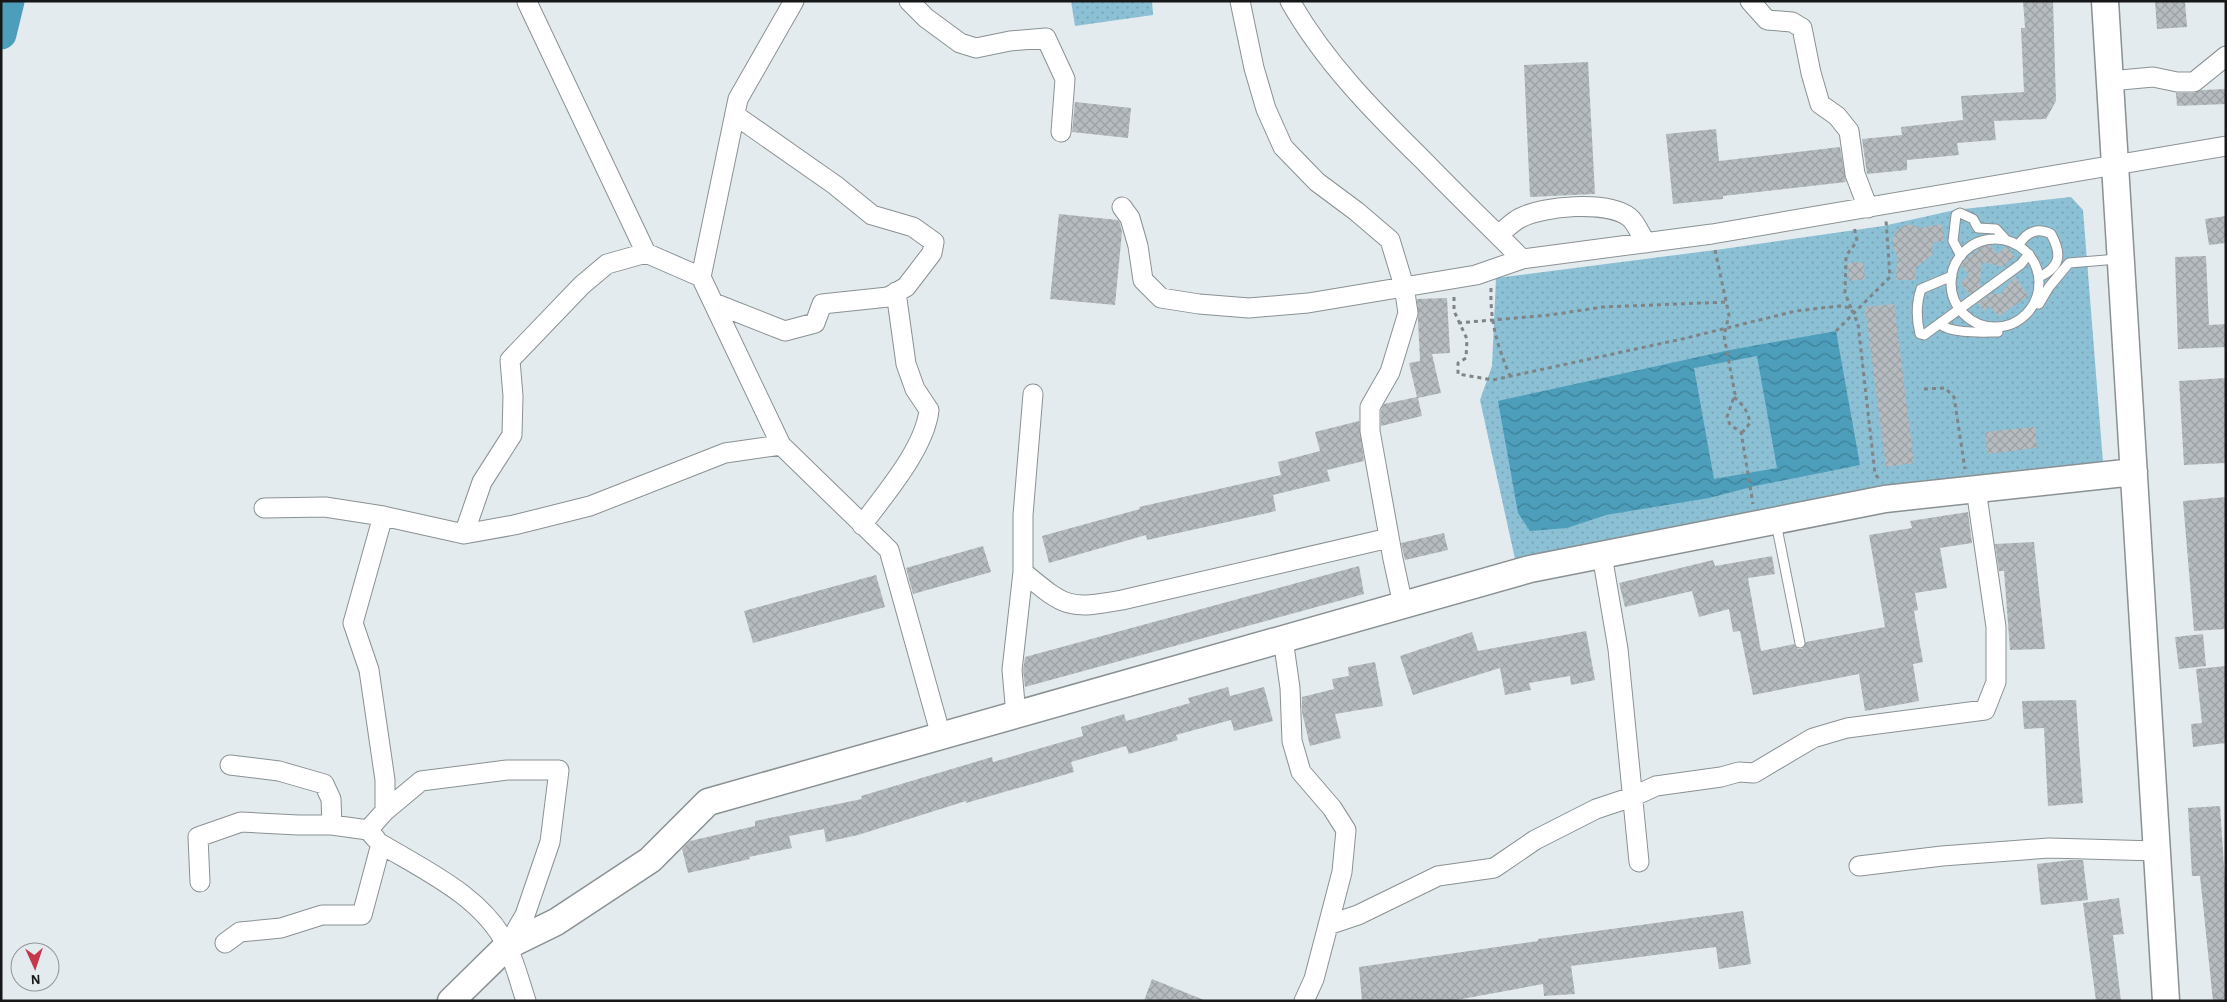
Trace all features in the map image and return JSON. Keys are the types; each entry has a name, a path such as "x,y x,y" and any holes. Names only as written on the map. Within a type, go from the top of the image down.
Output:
{"street":[{"path":"794,1 738,100 701,277 781,445 889,550 941,736"},
{"path":"908,1 926,18 960,43 976,48 1010,41 1046,38 1065,79 1062,132"},
{"path":"1240,1 1254,68 1266,109 1283,147 1317,182 1356,211 1390,240 1404,286 1408,313 1390,372 1370,407 1370,431 1403,605"},
{"path":"1290,1 1304,26 1344,77 1379,117 1522,259"},
{"path":"1750,1 1767,20 1792,22 1802,28 1811,73 1820,104 1837,116 1849,131 1855,174 1868,208"},
{"path":"2105,1 2166,1001"},
{"path":"527,2 646,253"},
{"path":"2110,81 2153,78 2177,82 2194,82 2226,56"},
{"path":"714,304 785,331 815,323 822,304 888,297 906,287 932,253 934,242 913,227 872,215 835,185 735,115"},
{"path":"1122,207 1130,218 1138,246 1143,280 1161,298 1199,304 1249,308 1308,303 1484,272 1522,259 1712,234 1868,208 1959,203 2116,166 2226,146"},
{"path":"1498,235 1520,218 1567,207 1593,206 1612,209 1630,218 1646,243"},
{"path":"464,534 482,482 512,435 513,396 510,360 582,285 607,264 646,253 701,277"},
{"path":"862,525 905,466 928,423 929,410 915,389 906,364 896,292"},
{"path":"1016,715 1012,670 1023,572 1022,515 1034,394"},
{"path":"264,508 325,508 383,516 464,534 514,525 590,506 725,453 781,445"},
{"path":"507,946 556,922 650,860 708,802 1530,569 1892,498 2134,472"},
{"path":"1328,925 1358,915 1438,876 1494,868 1535,840 1552,831 1596,809 1632,797 1656,786 1721,777 1739,772 1754,774 1813,738 1847,728 1984,710 1996,682 1996,627 1976,489"},
{"path":"383,516 353,623 369,670 385,780 385,811"},
{"path":"1023,572 1066,604 1088,606 1122,600 1389,538"},
{"path":"1602,555 1618,649 1639,862"},
{"path":"1283,639 1290,688 1292,741 1301,772 1332,808 1346,830 1342,872 1314,979 1304,1001"},
{"path":"230,765 279,771 324,784 331,800 332,825"},
{"path":"368,830 385,811 421,781 507,770 558,770 550,842 525,915 507,946 451,1001"},
{"path":"200,882 198,837 241,822 332,825 368,830 381,844 442,881 482,911 507,946 526,1001"},
{"path":"225,943 240,932 281,928 322,915 362,915 381,844"},
{"path":"1860,866 1942,856 2049,848 2157,850"}],"lane":[{"path":"1959,203 1978,228 1996,229 2006,240"},
{"path":"1959,203 1953,241 1960,256"},
{"path":"2019,245 2023,237 2031,232 2043,230 2051,234 2059,254 2056,265 2048,273 2039,277"},
{"path":"1992,238 2006,240 2019,245 2029,254 2037,266 2039,277 2038,294 2033,306 2024,317 2011,324 1996,327 1980,325 1967,317 1960,309 1952,291 1952,276 1960,256 1966,249 1978,242 1992,238"},
{"path":"1952,276 1922,288 1918,301 1917,320 1920,334 1924,335 1940,324 2021,264 2029,254"},
{"path":"1940,324 1944,328 1976,332 2010,330 2030,318 2049,287 2069,263 2121,259"},
{"path":"1766,523 1800,643"}],"path":[{"path":"1836,331 1852,310 1890,277 1868,208"},
{"path":"1868,208 1857,241 1846,256 1845,292 1858,324 1875,474 1892,498"},
{"path":"1712,234 1730,315 1724,336 1735,394 1727,418 1730,425 1741,434 1766,523"},
{"path":"1510,376 1491,320 1484,272 1454,294 1454,311 1467,339 1466,358 1458,363 1458,374 1494,380 1796,311 1839,306 1852,310"},
{"path":"1458,322 1550,315 1603,307 1727,302"},
{"path":"1924,389 1945,388 1954,397 1966,474 1976,489"},
{"path":"1734,397 1745,407 1749,415 1750,423 1741,434"}],"shaded area":[{"path":"1071,1 1152,1 1153,15 1075,26"},
{"path":"2071,197 2083,210 2104,475 1531,569 1515,559 1480,400 1492,366 1496,278 1883,226 1955,210"}],"water":[{"path":"1836,331 1860,465 1755,486 1709,498 1606,515 1567,528 1530,531 1518,513 1498,401 1730,350","holes":["1757,356 1777,468 1714,479 1694,368"]}],"building":[{"path":"2023,1 2053,1 2056,101 2046,119 1994,121 1996,140 1957,143 1959,155 1907,160 1907,170 1867,174 1862,139 1902,135 1901,127 1963,120 1961,96 2024,92 2021,28 2025,28"},
{"path":"2155,1 2185,1 2187,27 2157,29"},
{"path":"1588,62 1595,194 1530,197 1524,65"},
{"path":"2226,89 2226,104 2177,106 2176,93"},
{"path":"1075,102 1131,108 1128,138 1072,132"},
{"path":"1716,129 1719,161 1840,147 1846,182 1723,196 1723,199 1673,204 1666,134"},
{"path":"1059,214 1118,220 1120,223 1122,232 1115,305 1050,299"},
{"path":"2226,216 2226,243 2209,245 2205,219"},
{"path":"1942,224 1944,241 1933,242 1932,255 1915,268 1915,280 1896,280 1897,256 1893,246 1893,238 1897,230 1905,225 1913,225 1920,228"},
{"path":"1987,242 1997,254 2007,246 2015,257 2005,264 2007,267 1981,262 1980,287 1970,294 1960,283 1969,275 1960,264"},
{"path":"2206,256 2209,325 2226,324 2226,347 2178,349 2175,257"},
{"path":"1863,262 1865,279 1849,281 1848,263"},
{"path":"2015,276 2028,296 1999,316 1990,306 1984,311 1978,303 1991,294 2001,294"},
{"path":"1447,298 1450,353 1432,354 1441,393 1418,398 1422,416 1381,426 1381,410 1384,404 1417,397 1409,363 1420,361 1417,299"},
{"path":"1894,304 1914,463 1886,467 1865,307"},
{"path":"2226,378 2226,463 2184,465 2179,381"},
{"path":"1359,421 1364,461 1327,470 1330,481 1273,495 1276,511 1147,540 1146,535 1049,563 1042,536 1140,509 1139,507 1281,475 1278,462 1320,451 1315,432"},
{"path":"2035,427 2037,448 1987,454 1985,432"},
{"path":"2226,497 2226,629 2194,631 2183,501"},
{"path":"1968,512 1972,543 1940,548 1947,588 1915,593 1918,610 1914,611 1923,662 1913,664 1919,701 1865,711 1859,674 1753,695 1740,631 1733,632 1729,609 1699,617 1692,591 1625,607 1619,583 1713,560 1715,566 1772,556 1775,574 1748,578 1761,651 1794,644 1798,649 1802,649 1806,642 1885,627 1869,535 1912,528 1910,521"},
{"path":"1444,533 1448,550 1405,560 1401,543"},
{"path":"2034,542 2045,649 2010,650 2004,571 1999,571 1995,544"},
{"path":"983,546 991,572 913,594 906,568"},
{"path":"1359,566 1364,594 1025,687 1023,670 1025,657"},
{"path":"876,575 885,607 753,643 744,611"},
{"path":"1586,631 1595,680 1571,685 1570,676 1529,683 1531,690 1505,695 1500,668 1413,695 1400,656 1472,632 1478,651"},
{"path":"2203,634 2206,666 2179,669 2175,637"},
{"path":"1375,662 1383,706 1335,714 1341,738 1310,746 1302,712 1302,697 1334,689 1332,679 1349,676 1348,667"},
{"path":"2226,666 2226,743 2193,747 2191,724 2202,723 2196,669"},
{"path":"1228,687 1230,696 1264,687 1273,721 1234,731 1231,720 1176,735 1178,740 1129,754 1126,746 1071,762 1074,772 966,803 966,801 858,835 826,842 824,829 789,836 792,848 688,873 682,849 690,841 755,826 755,821 862,799 861,796 992,757 993,762 1083,736 1081,727 1124,714 1126,721 1190,703 1188,698"},
{"path":"2076,700 2083,803 2048,806 2044,728 2024,729 2022,701"},
{"path":"2220,806 2226,897 2226,1001 2213,1001 2200,876 2192,876 2188,808"},
{"path":"2083,860 2088,900 2041,905 2037,864"},
{"path":"2119,898 2124,934 2113,935 2121,1001 2096,1001 2083,903"},
{"path":"1743,911 1751,964 1719,969 1716,947 1571,966 1575,994 1544,996 1543,984 1451,1001 1362,1001 1359,967 1538,941 1538,939"},
{"path":"1152,979 1204,1000 1204,1001 1144,1001"}],"waterway":[{"path":"1,34 9,1"}]}
